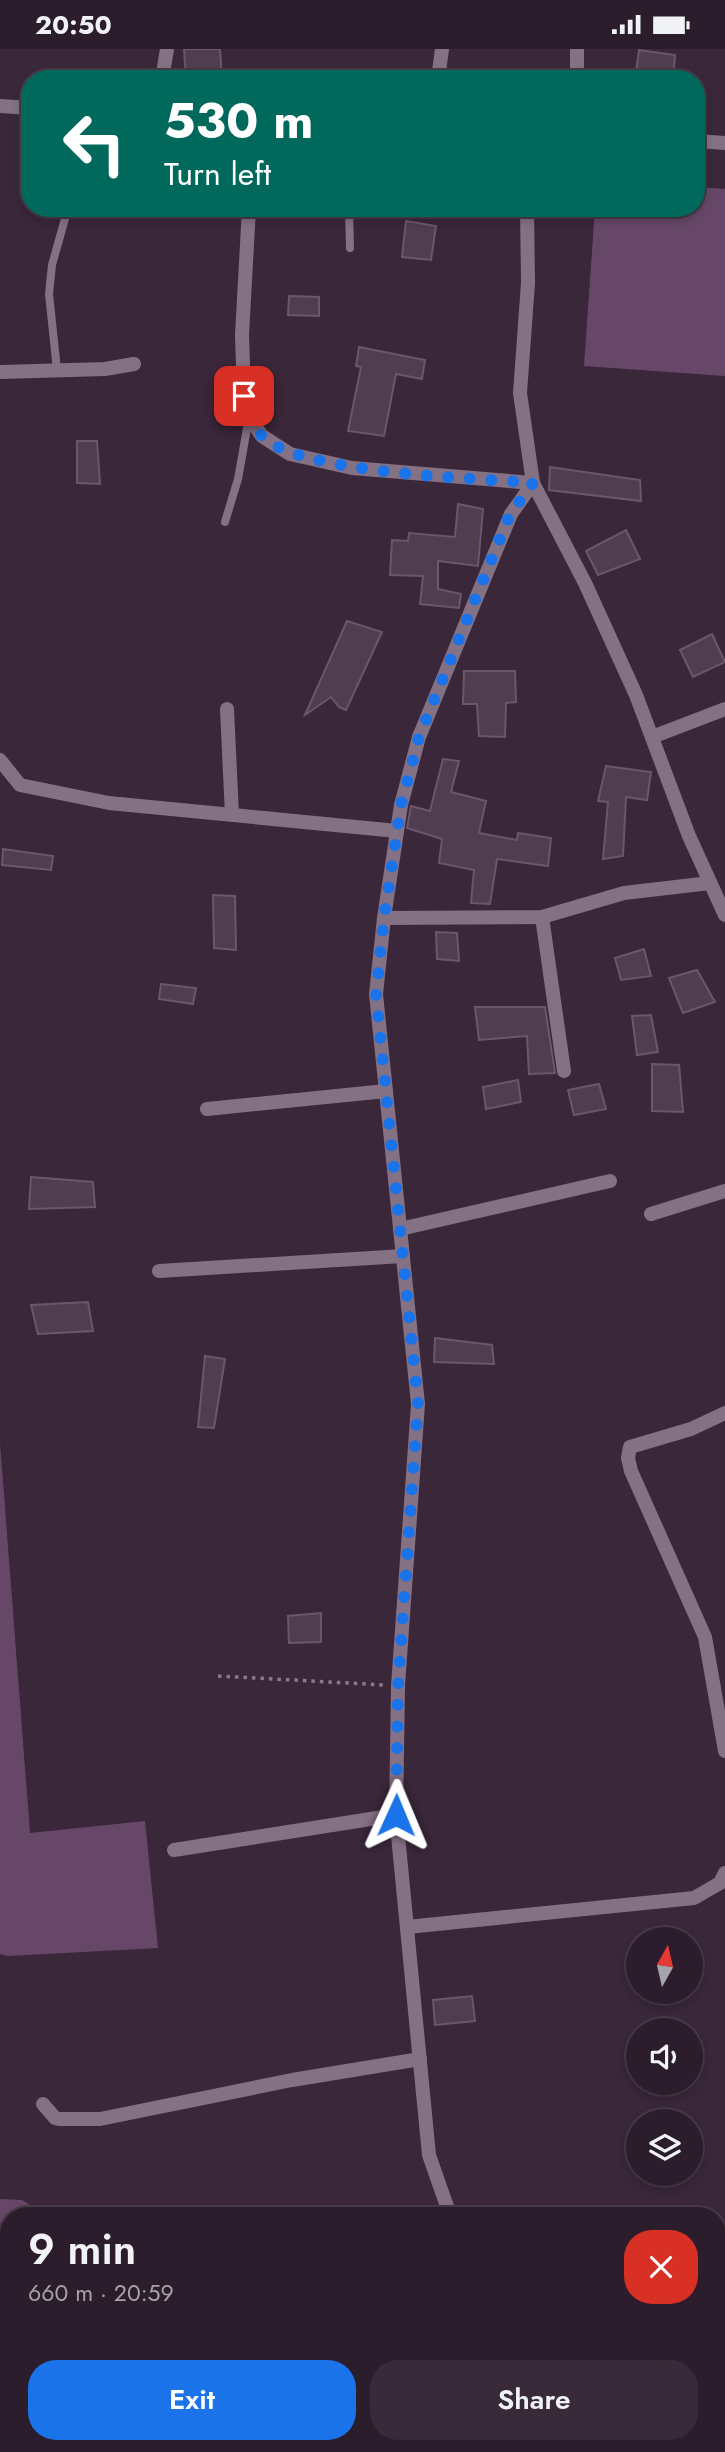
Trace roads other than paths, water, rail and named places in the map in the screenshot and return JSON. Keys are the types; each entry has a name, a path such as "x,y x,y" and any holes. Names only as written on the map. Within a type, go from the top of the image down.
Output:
{"street":[{"path":"164,70 167,49"},
{"path":"439,70 442,49"},
{"path":"577,49 577,70"},
{"path":"0,106 21,107"},
{"path":"705,142 725,143"},
{"path":"249,217 242,335 244,396 249,417 261,436 290,454 352,468 533,483"},
{"path":"527,217 528,283 520,393 533,483 585,583 636,695 688,836 725,915"},
{"path":"0,372 105,369 134,364"},
{"path":"447,2207 429,2154 396,1815 398,1686 418,1403 376,995 384,918 401,805 419,737 510,514 533,483"},
{"path":"227,709 232,815"},
{"path":"652,737 725,709"},
{"path":"0,760 20,785 109,803 397,831"},
{"path":"384,918 542,916 624,893 710,883"},
{"path":"542,916 564,1072"},
{"path":"207,1109 386,1091"},
{"path":"400,1229 610,1181"},
{"path":"651,1214 725,1191"},
{"path":"159,1271 403,1256"},
{"path":"725,1413 691,1429 630,1447 628,1458 631,1471 705,1637 725,1751"},
{"path":"174,1850 396,1815"},
{"path":"407,1927 694,1898 720,1883 725,1873"},
{"path":"43,2104 57,2119 100,2119 292,2080 420,2059"}],"lane":[{"path":"57,370 49,294 52,265 65,217"},
{"path":"349,217 350,248"},
{"path":"225,522 238,479 249,417"}]}
